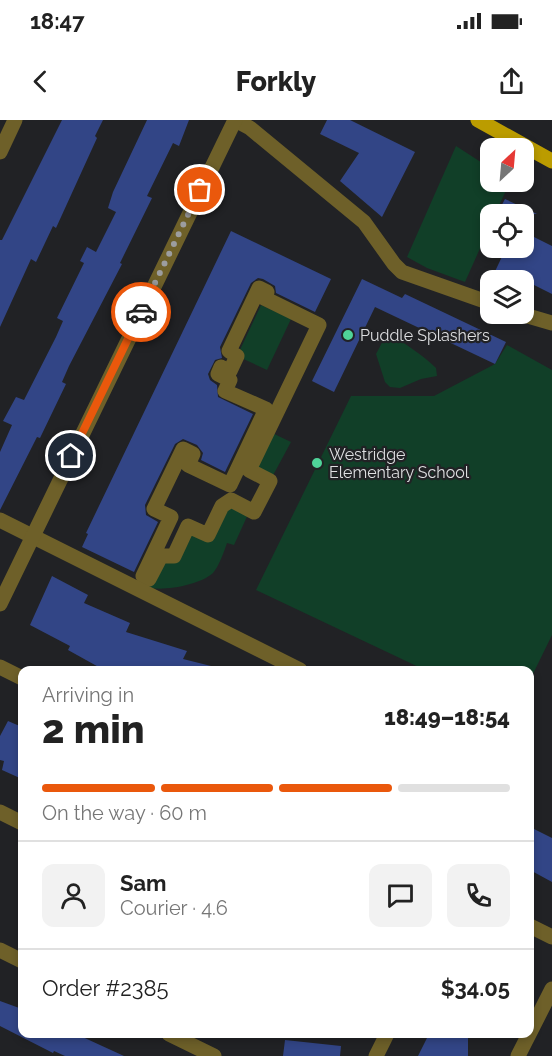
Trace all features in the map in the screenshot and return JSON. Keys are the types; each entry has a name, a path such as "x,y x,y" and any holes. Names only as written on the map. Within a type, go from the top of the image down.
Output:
{"main road":[{"path":"478,120 552,161"}],"street":[{"path":"0,152 15,120"},
{"path":"0,604 235,120 250,128 364,222 402,272 480,299"},
{"path":"259,288 267,292 264,298 319,325 249,470 270,481 254,512 231,500 222,506 208,535 188,526 174,556 160,556 149,579 143,576 171,518 154,509 183,449 193,454 188,465 230,485 267,409 225,391 230,380 218,374 221,367 230,371 237,356 229,351 259,288"},
{"path":"534,318 552,323"},
{"path":"0,520 292,666"},
{"path":"0,667 18,676"},
{"path":"0,812 18,821"},
{"path":"534,928 552,937"},
{"path":"0,950 18,959"},
{"path":"534,1024 552,988"},
{"path":"177,1038 214,1056"},
{"path":"376,1056 385,1038"},
{"path":"518,1056 527,1038"}],"green space":[{"path":"456,146 480,162 480,192 505,192 500,204 480,204 480,248 465,282 427,268 407,257"},
{"path":"261,305 291,319 267,370 237,356"},
{"path":"386,335 405,344 426,359 436,368 437,376 421,379 400,388 390,387 385,382 376,354"},
{"path":"507,345 552,370 552,635 534,672 534,666 417,666 256,590 351,396 434,396 495,364"},
{"path":"268,431 291,442 270,481 249,470"},
{"path":"222,506 250,510 234,545 227,543 213,573 199,581 181,586 161,589 146,587 164,555 188,526 208,535"}],"building":[{"path":"62,120 103,120 56,228 53,226 36,262 31,259 0,327 0,240"},
{"path":"147,120 189,120 179,146 173,143 147,196 152,198 120,263 122,264 69,366 62,382 66,384 40,438 37,437 0,510 0,452 12,425 3,421 16,397 24,400 56,337 63,321 57,318 84,263 80,261 87,247 96,252 116,212 108,208 113,192"},
{"path":"327,120 350,120 415,152 382,217 340,181 359,153 320,134"},
{"path":"505,199 516,204 502,204"},
{"path":"231,231 331,279 315,312 276,293 275,286 263,279 258,278 251,283 220,347 222,358 215,360 208,374 210,380 217,385 218,397 253,414 225,472 201,460 203,453 197,445 183,439 175,444 145,505 146,515 158,522 134,572 82,547 88,534 86,533"},
{"path":"534,237 552,246 552,294 534,285 534,270 496,270 501,258 534,258"},
{"path":"362,279 402,298 405,294 506,342 495,364 375,307 334,392 312,381"},
{"path":"52,576 88,595 84,603 130,623 126,632 187,651 183,659 211,666 97,666 68,650 70,646 30,625"},
{"path":"8,721 18,725 18,777 2,770 4,761 0,760 0,736"},
{"path":"534,829 552,838 552,882 534,872"},
{"path":"0,1001 18,1008 18,1035 0,1026"},
{"path":"24,1038 85,1038 124,1056 65,1056 54,1051 53,1053"},
{"path":"427,1038 468,1038 468,1056 418,1056"},
{"path":"285,1040 341,1046 340,1056 283,1056"}],"way so far":[{"path":"141,312 200,190"}],"place":[{"name":"Puddle Splashers","path":"348,335"},
{"name":"Westridge Elementary School","path":"317,463"}],"route":[{"path":"71,456 141,312"}]}
